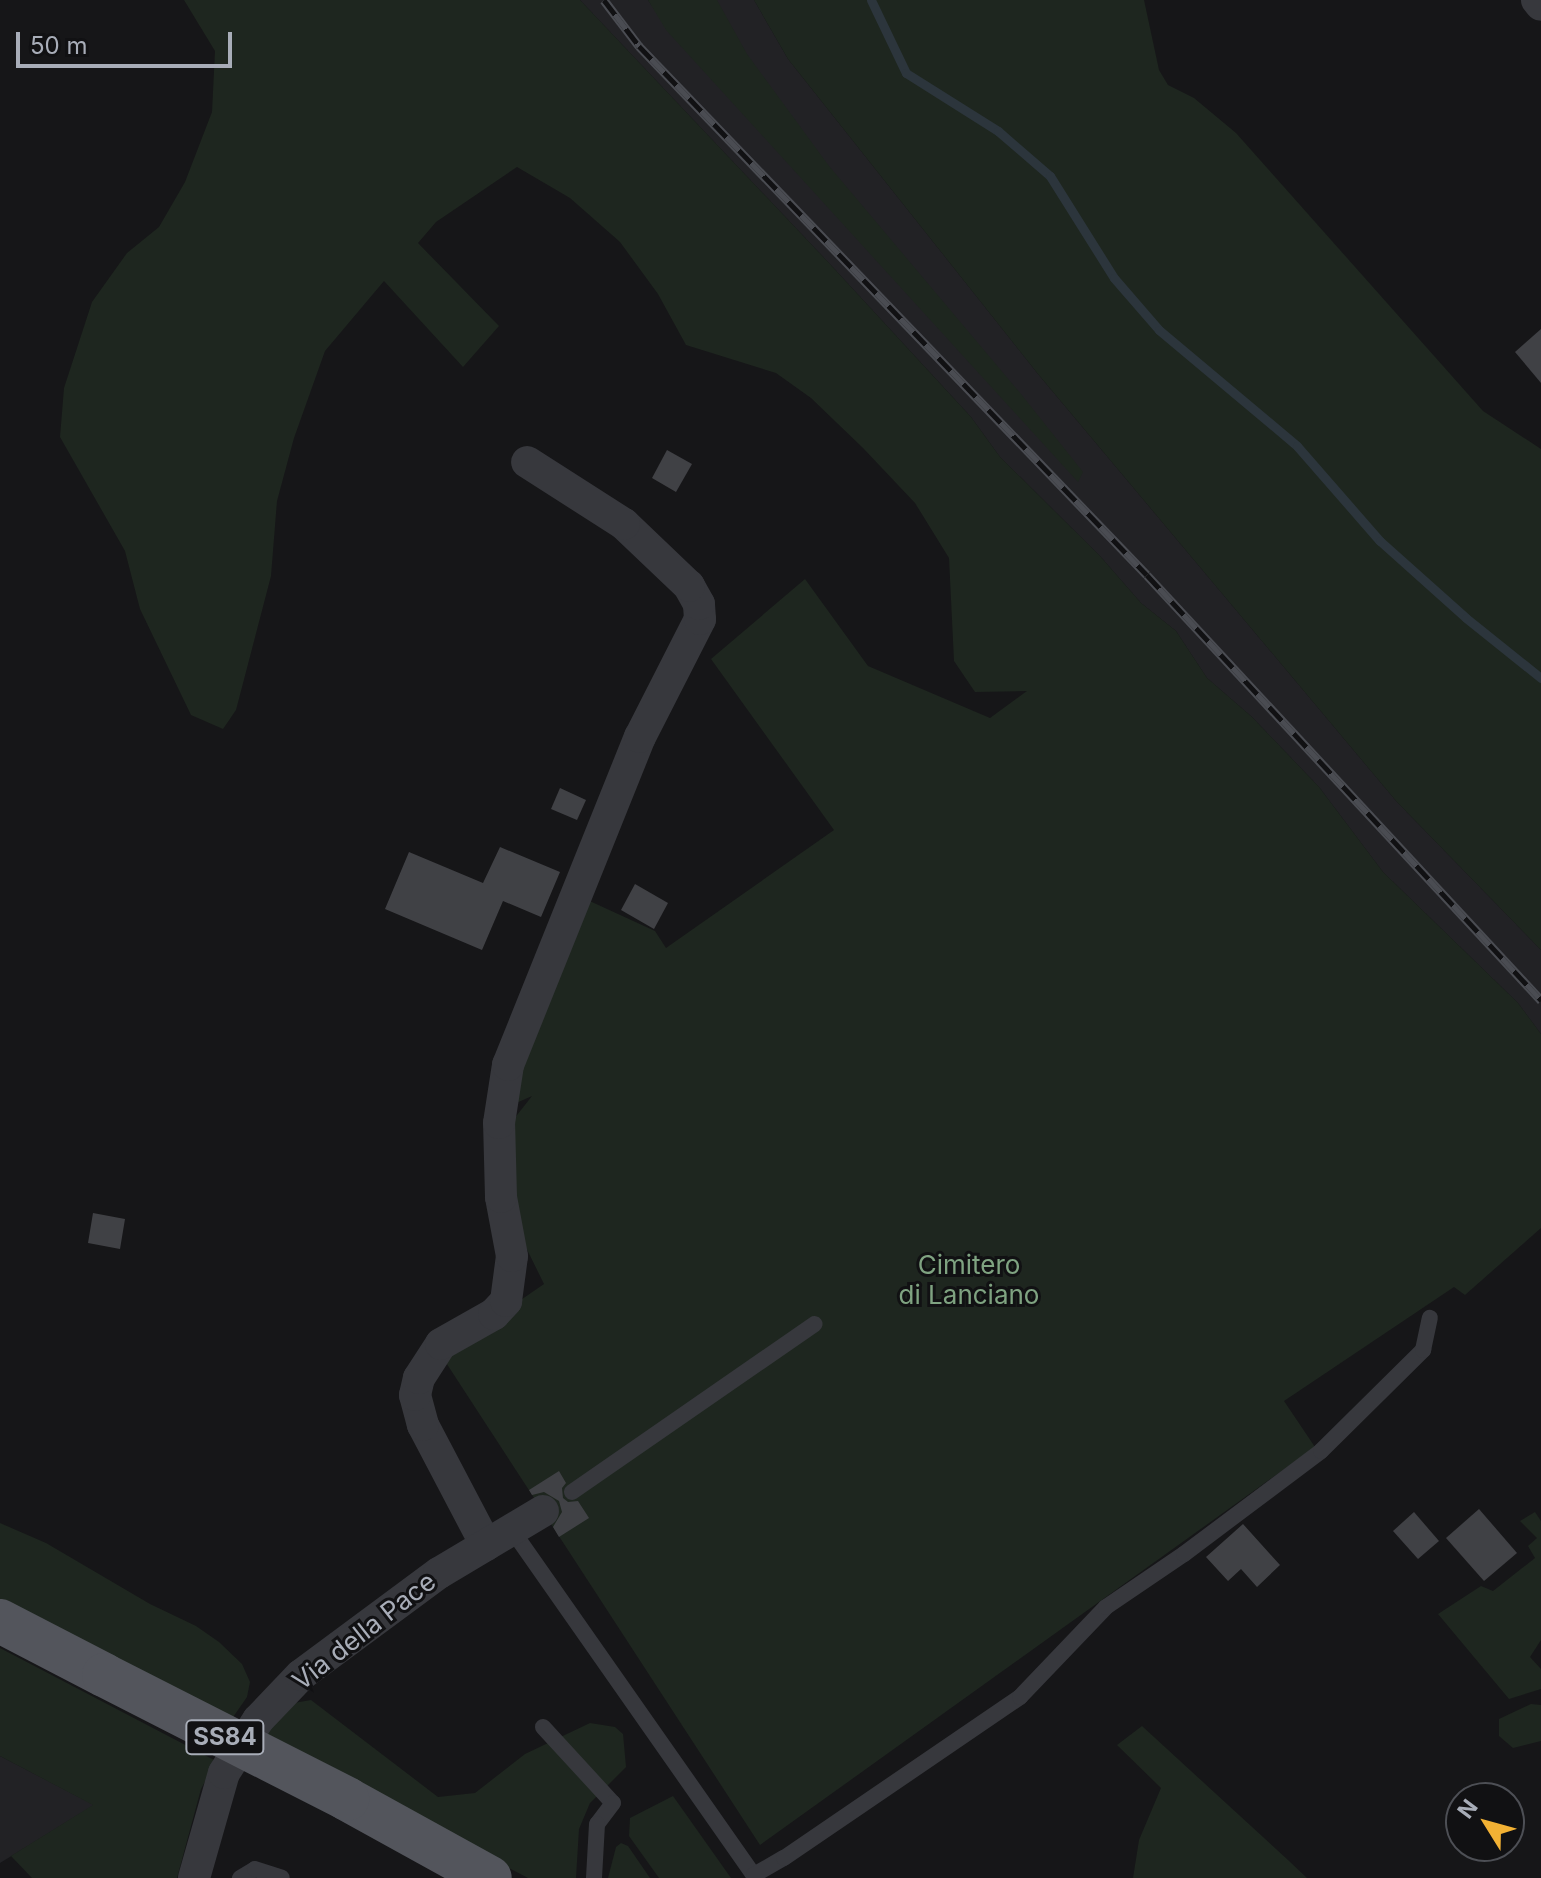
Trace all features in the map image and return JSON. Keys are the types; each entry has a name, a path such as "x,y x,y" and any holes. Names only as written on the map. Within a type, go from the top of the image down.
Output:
{"main road":[{"name":"SS84","path":"0,1621 347,1799 490,1878"}],"street":[{"path":"499,1538 423,1425 415,1395 441,1344 494,1314 506,1301 512,1256 501,1197 499,1123 508,1065 640,737 700,619 699,604 689,586 624,524 527,462"},
{"name":"Via della Pace","path":"194,1878 200,1847 224,1773 258,1720 301,1675 439,1573 543,1511"}],"lane":[{"path":"499,1538 754,1875 784,1858 1020,1697 1106,1607 1184,1554 1321,1451 1423,1350 1430,1318"},
{"path":"572,1492 815,1324"},
{"path":"543,1727 613,1803 597,1824 594,1878"},
{"path":"240,1878 255,1869 282,1878"}],"shaded area":[{"path":"580,0 648,0 654,9 663,0 754,0 788,59 1038,374 1397,802 1541,950 1541,1034 1518,1003 1383,872 1319,787 1252,717 1207,678 1176,631 1141,603 1100,556 1000,457 971,417"},
{"path":"0,1756 94,1805 0,1863"}],"green space":[{"name":"Cimitero di Lanciano","path":"184,0 580,0 971,417 1000,457 1100,556 1141,603 1176,631 1207,678 1252,717 1319,787 1383,872 1518,1003 1541,1034 1541,1228 1465,1295 1454,1287 1284,1401 1315,1447 760,1845 441,1355 544,1284 509,1213 506,1129 532,1096 503,1109 581,897 655,931 666,948 834,830 711,659 805,579 868,666 990,718 1027,691 975,692 954,661 949,558 915,503 863,448 811,398 776,373 686,345 658,294 620,242 570,198 517,167 436,222 418,243 499,326 463,367 384,281 325,351 294,438 277,501 271,576 236,710 223,729 191,715 140,609 125,551 60,437 64,388 92,302 127,253 159,227 185,182 212,112 215,51"},
{"path":"648,0 717,0 747,54 829,166 1083,472 1078,482 666,30"},
{"path":"754,0 1144,0 1159,70 1168,85 1194,98 1236,133 1483,411 1541,449 1541,950 1397,802 1038,374 788,59"},
{"path":"1535,1512 1541,1521 1541,1640 1530,1657 1541,1669 1541,1689 1509,1699 1438,1614 1481,1586 1493,1591 1535,1558 1528,1546 1537,1538 1520,1521"},
{"path":"0,1523 46,1543 150,1604 196,1626 219,1642 242,1664 250,1682 247,1697 229,1723 0,1605"},
{"path":"0,1648 216,1761 201,1789 177,1878 32,1878 11,1856 93,1805 0,1756"},
{"path":"311,1700 438,1797 475,1793 525,1754 590,1723 615,1727 623,1734 626,1767 590,1803 579,1829 576,1878 528,1878 257,1735 288,1704"},
{"path":"1531,1704 1541,1705 1541,1741 1513,1748 1499,1736 1499,1719"},
{"path":"1142,1726 1307,1878 1133,1878 1139,1840 1161,1788 1117,1745"},
{"path":"673,1796 731,1878 659,1878 629,1836 630,1818"},
{"path":"621,1843 628,1846 650,1878 608,1878 616,1847"}],"building":[{"path":"1541,329 1541,383 1515,352"},
{"path":"667,450 692,464 676,492 652,478"},
{"path":"560,788 586,800 577,820 551,809"},
{"path":"500,847 560,872 541,917 503,901 482,950 385,909 409,852 483,883"},
{"path":"635,884 668,903 654,929 621,910"},
{"path":"93,1213 125,1219 120,1249 88,1243"},
{"path":"559,1471 566,1483 562,1488 563,1498 568,1502 578,1501 589,1518 559,1537 553,1527 562,1512 559,1501 544,1492 532,1495 529,1490"},
{"path":"1479,1509 1517,1553 1484,1581 1446,1538"},
{"path":"1414,1512 1439,1541 1418,1559 1393,1531"},
{"path":"1243,1524 1280,1565 1257,1587 1241,1569 1228,1581 1206,1557"}],"waterway":[{"path":"871,0 906,73 998,131 1050,176 1114,278 1159,330 1297,446 1380,541 1466,618 1541,678"}],"railway":[{"path":"604,0 639,46 1147,575 1541,1000"}]}
